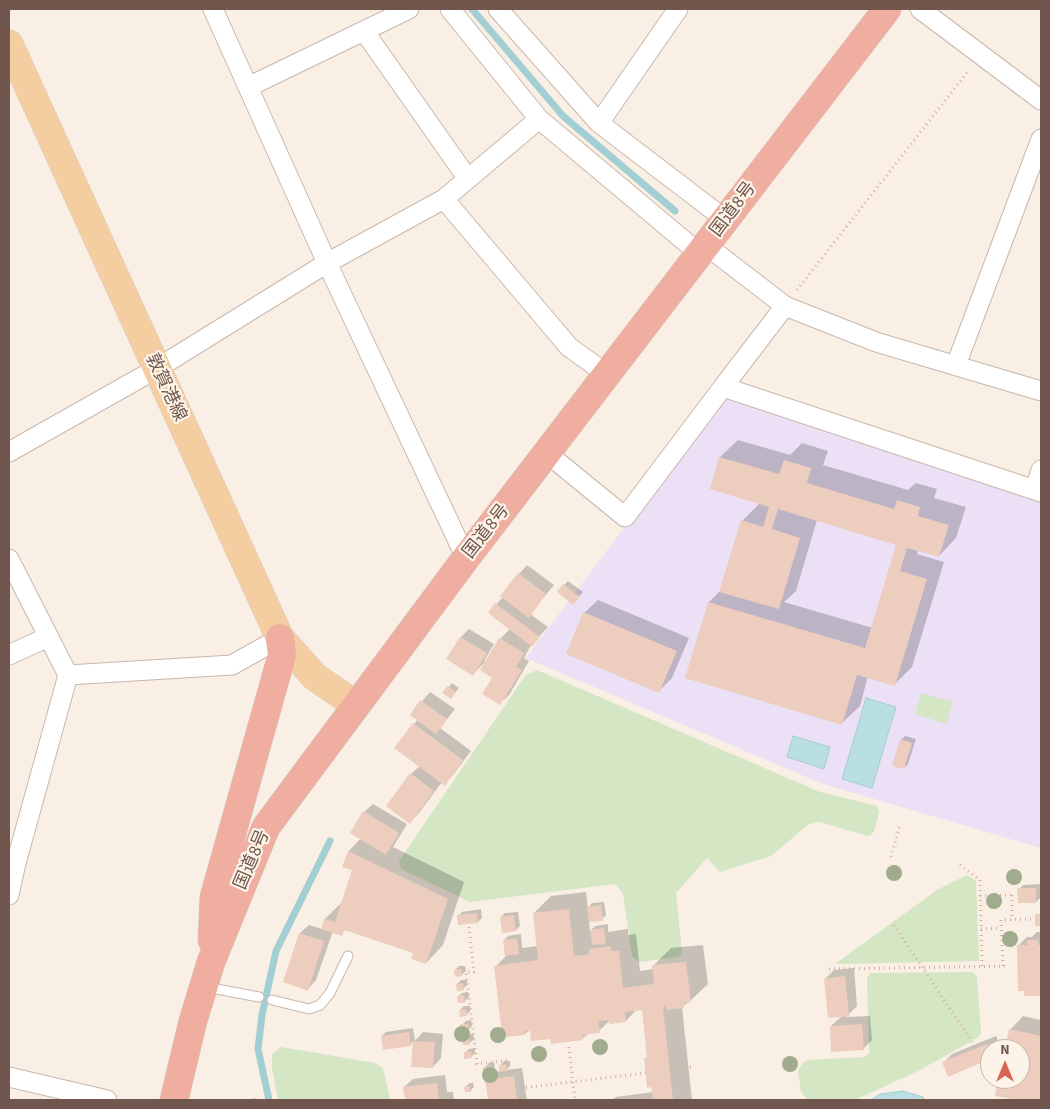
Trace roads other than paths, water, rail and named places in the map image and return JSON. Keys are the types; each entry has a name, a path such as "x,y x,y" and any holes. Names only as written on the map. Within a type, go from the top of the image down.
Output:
{"highway":[{"name":"国道8号","path":"174,1100 207,974 266,826 466,558 548,454 887,9"},
{"path":"207,974 214,897 282,655 280,638"}],"main road":[{"name":"敦賀港線","path":"9,44 280,638 315,677 356,705"}],"street":[{"path":"212,9 327,263 466,558"},
{"path":"248,87 410,9"},
{"path":"450,9 539,119 704,250 785,306 876,342 1041,392"},
{"path":"498,9 599,123 726,220"},
{"path":"599,123 678,9"},
{"path":"920,9 1041,100"},
{"path":"364,31 468,179"},
{"path":"9,452 156,369 327,263 444,199 539,119"},
{"path":"956,365 1041,139"},
{"path":"444,199 569,347 608,375"},
{"path":"548,454 625,517 785,306"},
{"path":"723,387 1038,491 1041,470"},
{"path":"9,560 68,675 12,864 9,894"},
{"path":"9,655 48,637"},
{"path":"68,675 232,665 280,638"},
{"path":"9,1077 107,1100"}],"lane":[{"path":"272,1000 309,1009 320,1005 330,993 348,956"},
{"path":"207,974 259,997"}],"water":[{"path":"866,698 896,707 872,788 842,779"},
{"path":"793,736 830,747 824,769 787,757"},
{"path":"903,1091 923,1097 924,1100 871,1100 880,1094"}],"waterway":[{"path":"472,9 563,116 675,211"},
{"path":"269,1100 258,1049 262,1015 276,951 330,841"}]}
